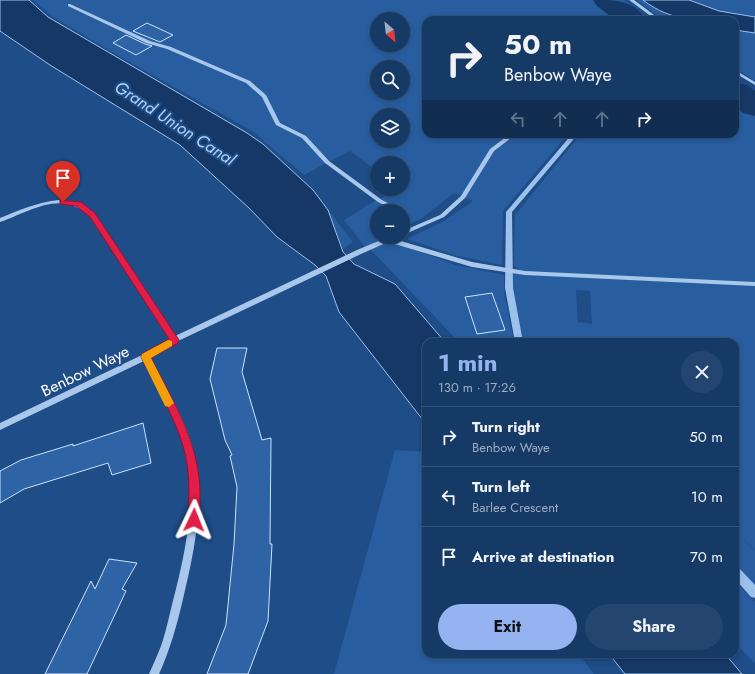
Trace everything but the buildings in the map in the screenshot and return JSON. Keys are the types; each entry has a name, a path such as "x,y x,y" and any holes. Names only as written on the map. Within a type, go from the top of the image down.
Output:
{"street":[{"path":"631,0 653,16"},
{"path":"69,5 148,42 169,48 248,82 264,96 278,124 304,138 327,162 386,204"},
{"path":"739,74 755,84"},
{"path":"410,230 442,216 458,202 463,197 492,150 507,138"},
{"path":"0,220 45,203 72,202 78,204 92,215 174,340"},
{"name":"Benbow Waye","path":"0,427 145,357 174,340 377,244"},
{"path":"409,244 456,260 491,268 525,273 755,284"},
{"path":"145,357 183,430 191,458 195,494 193,534 184,577 166,650 154,674"}],"shaded area":[{"path":"33,0 601,0 622,16 422,16 422,138 565,138 503,211 502,265 458,256 410,240 410,238 444,221 473,201 454,193 421,219 410,224 410,204 391,204 380,199 385,196 410,196 410,156 370,156 370,166 350,151 304,175 252,131 119,56 52,16"},
{"path":"611,0 624,0 644,16 633,16"},
{"path":"636,0 643,0 671,16 658,16"},
{"path":"689,0 755,0 755,17 719,11"},
{"path":"739,31 755,33 755,81 739,71"},
{"path":"739,82 755,92 755,100 739,90"},
{"path":"739,98 755,108 755,550 739,535 739,338 520,338 511,289 511,272 525,273 514,266 515,215 578,138 739,138","holes":["576,290 590,291 592,324 578,322"]},
{"path":"376,200 383,204 370,204 370,244 372,244 365,247 344,220"},
{"path":"328,210 353,242 343,249"},
{"path":"381,244 402,244 455,265 504,275 504,292 513,338 455,338 370,249"},
{"path":"395,450 422,452 422,658 582,658 594,674 334,674"},
{"path":"739,535 755,551 755,589 739,572"},
{"path":"739,585 755,602 755,663 739,647"}],"water":[{"name":"Grand Union Canal","path":"0,0 29,0 48,17 247,133 263,144 313,190 328,210 343,252 354,264 395,284 442,338 422,338 422,419 339,312 326,276 315,265 277,237 249,208 180,145 50,65 0,31"},
{"path":"643,0 689,0 719,11 755,17 755,33 739,31 739,16 676,16 665,13"},
{"path":"612,658 728,658 742,674 625,674"}],"waterway":[{"path":"607,0 628,16"},
{"path":"739,95 755,106"},
{"path":"518,338 509,288 509,212 572,138"},
{"path":"739,576 755,593"}],"slow traffic":[{"path":"168,343 145,357 169,403"}],"route":[{"path":"63,202 78,204 92,215 174,340 145,357 183,430 191,458 195,494 194,520"}]}
